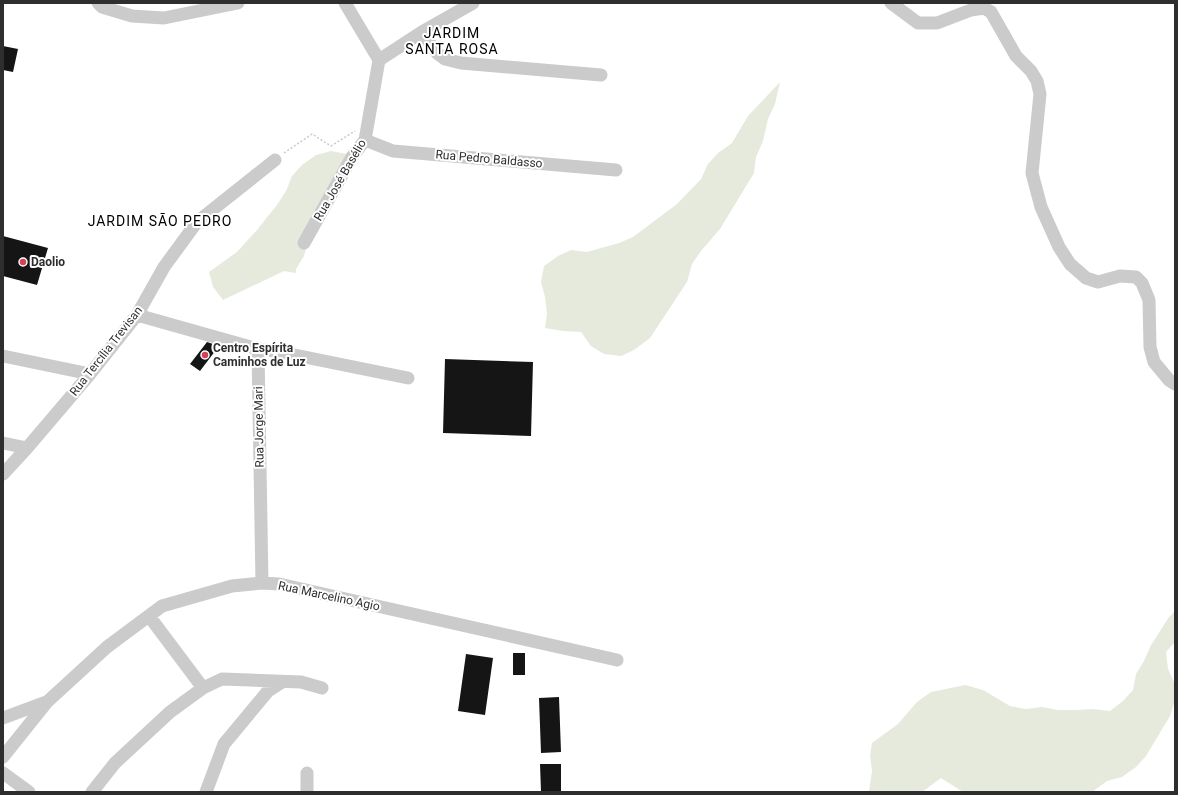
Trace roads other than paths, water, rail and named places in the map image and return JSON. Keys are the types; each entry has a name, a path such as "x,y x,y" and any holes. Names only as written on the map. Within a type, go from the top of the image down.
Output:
{"street":[{"path":"98,3 102,7 132,16 164,18 238,3"},
{"path":"346,3 379,60 422,32 473,3"},
{"path":"891,3 918,23 937,23 971,10 984,8 991,12 1016,56 1031,71 1037,81 1040,94 1032,173 1040,207 1059,247 1070,264 1086,278 1098,282 1120,276 1136,277 1142,283 1149,300 1150,347 1154,362 1169,380 1175,384"},
{"path":"422,32 437,53 445,59 461,63 601,75"},
{"name":"Rua José Basélio","path":"304,243 352,157 365,140 379,60"},
{"name":"Rua Pedro Baldasso","path":"365,140 393,151 616,170"},
{"name":"Rua Tercília Trevisan","path":"3,474 90,374 137,315 164,267 197,222 275,160"},
{"path":"137,315 258,349 275,350 408,378"},
{"name":"Rua Jorge Mari","path":"258,349 262,583"},
{"path":"3,356 90,374"},
{"path":"3,443 27,448"},
{"name":"Rua Marcelino Agio","path":"3,757 47,702 107,647 162,606 232,586 262,583 279,584 617,660"},
{"path":"149,616 203,688"},
{"path":"92,792 115,763 170,712 203,688 222,679 301,682 322,688"},
{"path":"206,792 224,744 268,691 282,682"},
{"path":"3,718 47,702"},
{"path":"3,773 29,792"},
{"path":"307,773 307,792"}],"place":[{"name":"Daolio","path":"23,262"},
{"name":"Centro Espírita Caminhos de Luz","path":"205,355"}],"district":[{"name":"JARDIM SANTA ROSA","path":"452,42"},
{"name":"JARDIM SÃO PEDRO","path":"160,221"}]}
